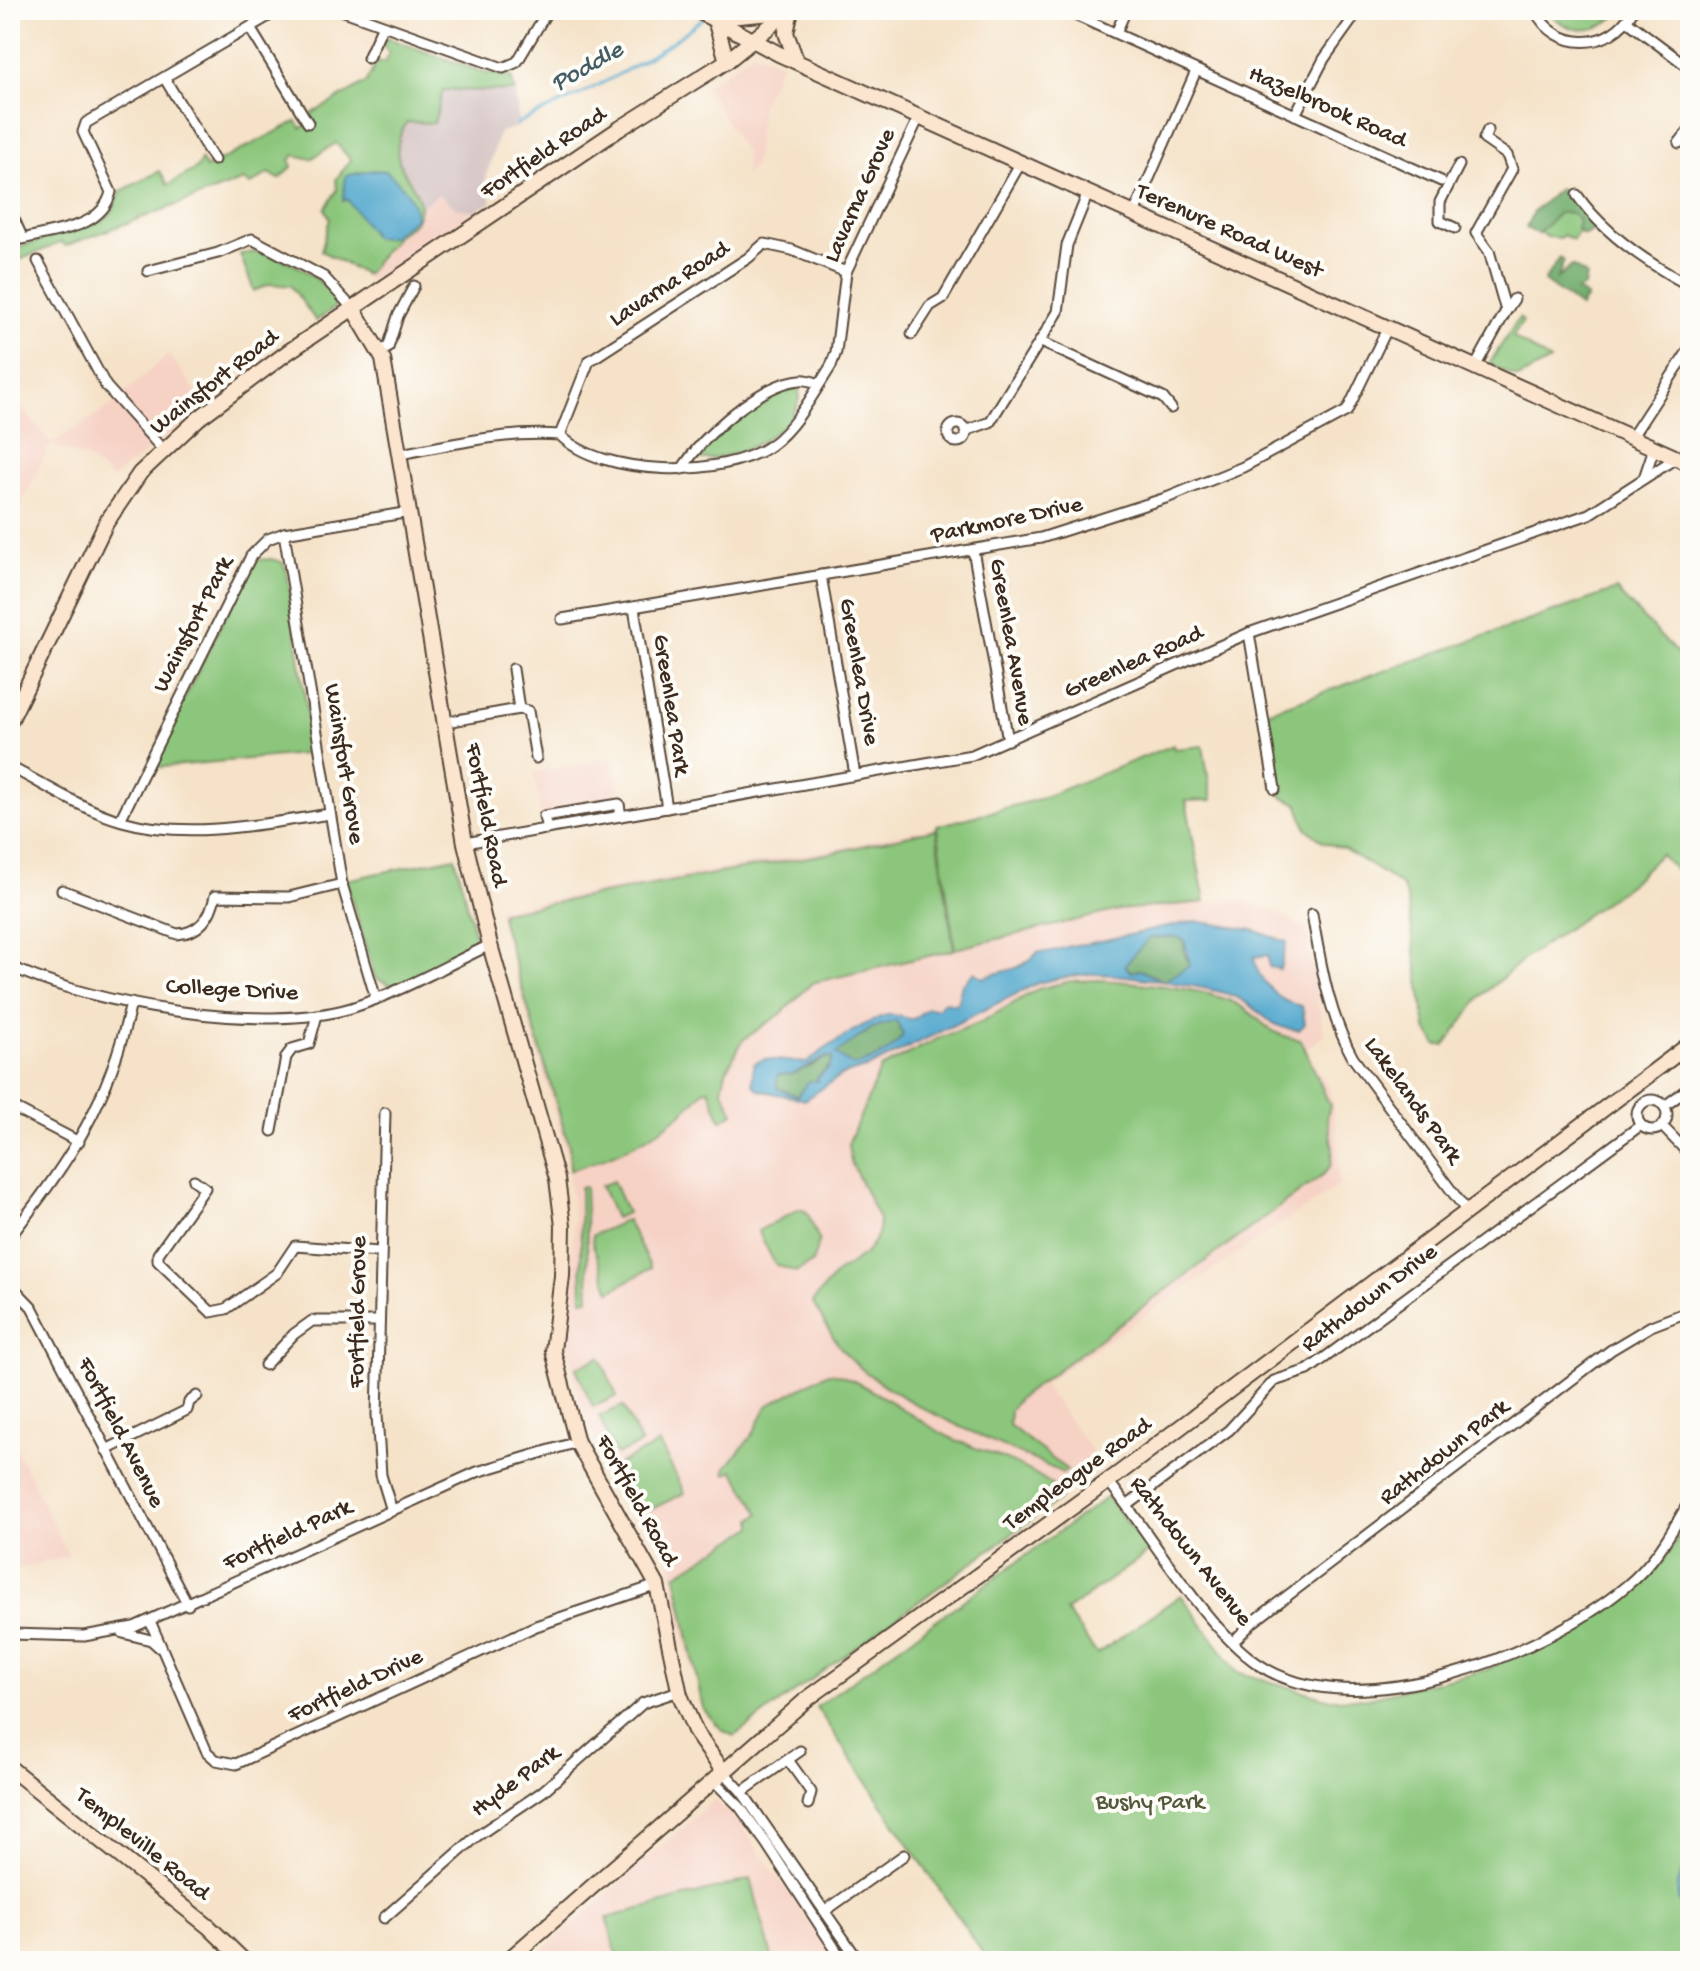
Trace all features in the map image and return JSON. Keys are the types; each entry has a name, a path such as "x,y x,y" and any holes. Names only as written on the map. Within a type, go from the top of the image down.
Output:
{"main road":[{"name":"Terenure Road West","path":"697,10 751,40 1020,164 1683,461"},
{"path":"727,61 713,19 751,17 790,10 786,33 796,60"},
{"name":"Fortfield Road","path":"718,1776 679,1691 657,1585 577,1442 553,1351 562,1276 563,1226 557,1179 490,945 465,843 400,454 379,350 354,310 619,129 727,61 790,10"},
{"name":"Wainsfort Road","path":"10,721 106,523 125,492 199,418 354,310"},
{"name":"Templeogue Road","path":"507,1961 807,1699 1108,1481 1690,1044"},
{"name":"Templeville Road","path":"10,1768 209,1927 244,1961"}],"street":[{"path":"13,217 23,239 91,220 104,211 111,192 83,132 86,123 279,10"},
{"path":"341,10 503,68 517,62 548,10"},
{"name":"Hazelbrook Road","path":"1064,10 1441,181"},
{"path":"1116,33 1126,10"},
{"path":"1535,10 1557,35 1582,42 1607,37 1627,21 1633,10"},
{"path":"1295,115 1353,12"},
{"path":"1627,21 1687,66"},
{"path":"368,58 382,27"},
{"path":"250,28 308,123"},
{"path":"1134,213 1196,71"},
{"path":"165,79 214,160"},
{"name":"Lavarna Grove","path":"400,454 518,433 560,435 568,443 611,462 682,469 761,451 774,443 819,384 836,352 846,272 919,117"},
{"path":"1679,143 1690,129"},
{"path":"1488,130 1484,139 1507,155 1512,169 1476,233 1489,251 1506,311"},
{"path":"912,334 930,306 943,298 1020,164"},
{"path":"1455,228 1440,221 1440,202 1459,165"},
{"path":"965,431 990,422 1058,312 1067,245 1088,193"},
{"path":"1577,195 1589,211 1645,260 1690,286"},
{"path":"148,271 218,253 252,239 324,277 354,310"},
{"name":"Lavarna Road","path":"560,435 589,361 764,244 846,272"},
{"path":"38,261 106,386 164,451"},
{"path":"379,350 388,348 398,316 414,286"},
{"path":"1475,367 1514,299"},
{"name":"Parkmore Drive","path":"562,619 1041,538 1169,497 1243,467 1352,405 1388,327"},
{"path":"1041,342 1163,398 1171,408"},
{"path":"1631,438 1690,348"},
{"path":"682,469 698,444 725,420 769,392 801,380 819,384"},
{"path":"1643,481 1654,448"},
{"name":"Greenlea Road","path":"465,843 972,755 1249,633 1589,514 1683,461"},
{"name":"Wainsfort Park","path":"120,820 251,556 268,539 284,533 410,512"},
{"name":"Wainsfort Grove","path":"284,533 342,884 376,999"},
{"name":"Greenlea Avenue","path":"973,550 1008,740"},
{"name":"Greenlea Drive","path":"821,575 855,775"},
{"name":"Greenlea Park","path":"634,608 667,808"},
{"path":"1249,633 1275,789"},
{"path":"513,669 519,709"},
{"path":"446,722 519,709 528,711 536,758"},
{"path":"10,767 120,820 147,826 207,829 330,814"},
{"path":"62,890 177,934 190,933 199,928 215,896 289,897 342,884"},
{"name":"Lakelands Park","path":"1312,914 1328,1002 1341,1036 1353,1058 1468,1213"},
{"name":"College Drive","path":"10,966 33,977 131,1003 243,1017 317,1015 376,999 490,945"},
{"path":"10,1237 79,1142 108,1087 131,1003"},
{"path":"272,1131 286,1057 292,1049 309,1044 317,1015"},
{"name":"Rathdown Drive","path":"1128,1505 1229,1430 1274,1381 1308,1370 1641,1125 1637,1113 1644,1102 1653,1100 1665,1106 1690,1087"},
{"path":"10,1106 79,1142"},
{"path":"1662,1126 1667,1114 1665,1106"},
{"name":"Fortfield Grove","path":"385,1113 377,1440 381,1475 392,1511"},
{"path":"1641,1125 1649,1130 1662,1126"},
{"path":"1662,1126 1690,1155"},
{"path":"194,1180 205,1188 158,1254 158,1261 211,1312 226,1309 277,1273 295,1246 380,1252"},
{"name":"Fortfield Avenue","path":"10,1284 32,1307 188,1605"},
{"name":"Rathdown Park","path":"1234,1641 1253,1622 1611,1350 1651,1326 1690,1311"},
{"path":"265,1365 294,1334 312,1321 379,1321"},
{"path":"106,1450 187,1410 189,1402 197,1396"},
{"name":"Fortfield Park","path":"10,1634 58,1637 117,1632 150,1621 477,1472 577,1442"},
{"name":"Rathdown Avenue","path":"1108,1481 1214,1622 1258,1664 1281,1677 1348,1691 1377,1690 1470,1668 1559,1631 1624,1588 1663,1548 1690,1500"},
{"name":"Fortfield Drive","path":"150,1621 207,1752 216,1760 236,1764 536,1626 657,1585"},
{"path":"117,1632 151,1640 162,1650"},
{"name":"Hyde Park","path":"384,1918 477,1836 542,1792 643,1703 679,1691"},
{"path":"742,1792 800,1751"},
{"path":"788,1760 811,1792 808,1804"},
{"path":"718,1776 742,1792 859,1961"},
{"path":"718,1776 843,1961"},
{"path":"825,1911 904,1855"}],"shaded area":[{"path":"754,52 782,63 761,105 754,167 745,175 745,153 705,86"},
{"path":"443,90 515,91 519,127 499,132 485,182 492,202 474,211 456,208 439,194 420,207 419,197 396,157 396,139 407,122"},
{"path":"439,193 456,208 474,211 370,282 366,275 373,265 382,259 397,236 416,222 420,207"},
{"path":"169,354 205,405 112,479 87,458 50,445 10,527 10,392 51,444 109,407"},
{"path":"1173,745 1184,794 1212,800 1186,801 1205,902 1246,902 1276,912 1305,928 1324,1034 1306,1050 1331,1091 1338,1138 1339,1185 1043,1384 1104,1468 1095,1477 1082,1480 1068,1474 1058,1487 1061,1498 734,1736 722,1730 703,1709 678,1616 671,1553 627,1505 609,1476 578,1396 568,1343 574,1223 567,1157 497,909 847,846 937,826 1039,799"},
{"path":"613,759 622,809 542,822 534,772"},
{"path":"10,1436 69,1556 10,1571"},
{"path":"714,1800 739,1822 836,1961 541,1961 537,1955"}],"green space":[{"path":"1548,10 1620,10 1603,25 1584,30 1565,25"},
{"path":"387,38 485,73 511,77 515,91 443,90 434,123 407,122 399,139 398,153 420,208 415,222 397,236 366,275 321,251 330,218 325,209 337,190 336,179 351,160 336,143 311,159 295,155 290,160 292,167 279,179 269,173 250,185 244,180 65,246 62,242 10,264 10,250 102,221 112,212 121,191 160,171 168,185 197,168 201,160 206,168 297,121 301,128 314,121 311,114 366,83 377,62 385,63 389,53 382,45"},
{"path":"1559,189 1571,195 1596,223 1593,231 1584,235 1577,230 1579,220 1572,213 1559,213 1538,234 1526,228 1533,212"},
{"path":"1553,194 1585,223 1573,240 1563,235 1560,238 1547,237 1531,226"},
{"path":"256,252 280,258 311,275 336,300 334,308 316,321 291,286 270,284 254,291 240,254"},
{"path":"1560,258 1564,261 1557,278 1572,266 1586,275 1584,286 1577,291 1587,297 1580,307 1544,281"},
{"path":"1519,318 1523,321 1513,337 1550,361 1518,378 1489,364"},
{"path":"787,389 799,389 798,404 779,430 747,449 699,459 697,455 726,425 750,408"},
{"path":"259,560 282,562 287,571 313,753 150,768 249,569"},
{"path":"1616,590 1690,667 1690,885 1660,854 1629,885 1524,959 1481,996 1445,1046 1437,1045 1426,1029 1407,897 1401,885 1344,849 1323,842 1306,828 1297,803 1282,797 1267,712"},
{"path":"1173,745 1174,749 1203,746 1212,800 1186,801 1205,902 1119,910 955,949 937,826 1039,799"},
{"path":"936,829 954,950 812,983 782,1013 743,1040 726,1071 722,1089 734,1113 721,1120 709,1089 704,1090 676,1118 643,1140 570,1170 569,1146 501,918 502,912 831,853"},
{"path":"455,857 477,944 394,987 375,978 346,880"},
{"path":"1149,937 1184,940 1184,952 1190,965 1164,981 1140,970 1131,972 1125,965"},
{"path":"1099,980 1167,986 1219,997 1243,1007 1278,1034 1301,1040 1330,1106 1327,1116 1333,1149 1331,1165 1324,1174 1018,1399 1010,1410 1009,1425 1067,1470 1063,1473 948,1421 865,1372 846,1354 812,1302 836,1274 865,1254 878,1235 879,1219 851,1162 848,1144 881,1068 937,1039 981,1022 1038,989 1072,981"},
{"path":"896,1020 903,1035 882,1055 854,1066 835,1054 872,1028"},
{"path":"827,1057 833,1058 833,1063 797,1096 777,1088 777,1075 810,1067"},
{"path":"613,1181 627,1213 615,1218 601,1186"},
{"path":"580,1187 585,1187 589,1299 582,1299"},
{"path":"799,1209 807,1212 819,1240 812,1263 795,1272 775,1264 758,1231"},
{"path":"627,1220 651,1268 610,1291 592,1242 593,1235"},
{"path":"600,1357 617,1396 593,1407 576,1368"},
{"path":"828,1373 854,1381 949,1437 1029,1470 1055,1488 1061,1498 734,1736 722,1730 703,1709 676,1575 753,1527 753,1519 760,1513 733,1470 726,1474 725,1469 753,1434 767,1406"},
{"path":"623,1406 641,1444 616,1455 599,1416"},
{"path":"659,1443 685,1493 637,1516 606,1471"},
{"name":"Bushy Park","path":"1107,1497 1150,1551 1066,1611 1097,1654 1181,1595 1237,1672 1331,1699 1368,1698 1486,1670 1568,1631 1654,1573 1674,1545 1690,1513 1690,1961 988,1961 816,1707"},
{"path":"751,1879 773,1961 618,1961 607,1918"}],"water":[{"path":"372,170 386,171 397,181 410,197 415,210 416,218 391,237 375,238 347,199 343,201 346,176"},
{"path":"1195,921 1253,930 1287,942 1280,969 1269,967 1268,955 1254,957 1259,973 1270,989 1285,1000 1302,1006 1305,1024 1299,1030 1281,1027 1240,999 1212,990 1124,976 1079,975 1038,983 869,1067 842,1075 805,1100 759,1090 753,1084 753,1064 764,1059 807,1063 846,1035 881,1017 892,1015 913,1019 928,1008 937,1009 944,1002 957,1004 962,984 975,972 983,978 1019,967 1038,952","holes":["1177,937 1184,940 1190,965 1164,981 1140,970 1131,972 1125,965 1149,938","896,1021 903,1035 882,1055 854,1066 836,1054 872,1028","826,1057 833,1058 829,1068 817,1078 818,1081 809,1081 797,1096 777,1088 777,1075 793,1074"]},
{"path":"1690,1860 1690,1921 1678,1898 1678,1883"}],"waterway":[{"name":"Poddle","path":"516,124 637,64 703,18"}]}
